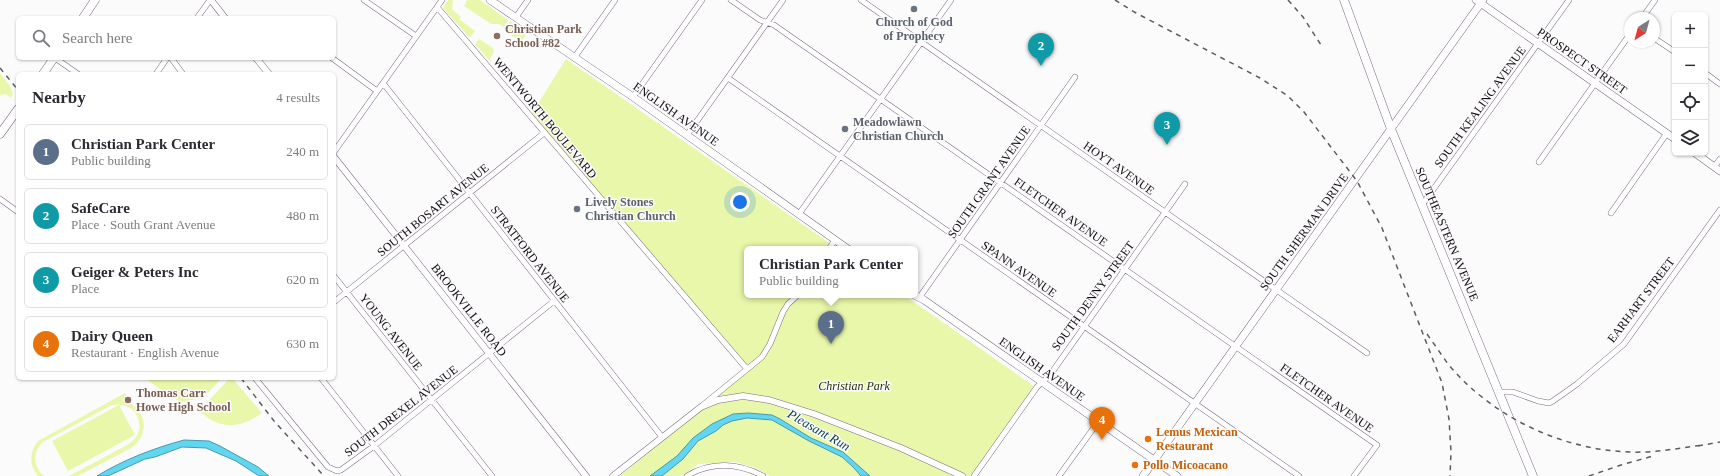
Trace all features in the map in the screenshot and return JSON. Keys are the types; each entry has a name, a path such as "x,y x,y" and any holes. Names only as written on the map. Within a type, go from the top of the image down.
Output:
{"main road":[{"path":"84,16 96,0"},
{"name":"ENGLISH AVENUE","path":"490,0 633,97 844,246"},
{"name":"SOUTHEASTERN AVENUE","path":"1344,0 1391,129 1500,392 1533,476"},
{"name":"SOUTH SHERMAN DRIVE","path":"1143,476 1391,129 1480,1"},
{"name":"PROSPECT STREET","path":"1480,1 1672,137"},
{"path":"44,72 54,60"},
{"path":"0,134 16,112"},
{"path":"1699,156 1717,169"},
{"name":"ENGLISH AVENUE","path":"918,297 1177,476"}],"street":[{"path":"198,16 210,0 223,16"},
{"path":"364,0 416,36"},
{"path":"336,149 442,0"},
{"path":"516,18 528,0"},
{"path":"574,58 616,0"},
{"path":"633,97 702,0"},
{"name":"FLETCHER AVENUE","path":"731,0 760,20 768,22 1377,445 1354,476"},
{"path":"687,135 784,0"},
{"name":"HOYT AVENUE","path":"861,0 1367,353"},
{"path":"799,214 951,0"},
{"name":"SOUTH KEALING AVENUE","path":"1422,205 1569,0"},
{"path":"1646,12 1655,0"},
{"name":"WENTWORTH BOULEVARD","path":"437,7 747,369"},
{"path":"1539,162 1624,42"},
{"path":"1660,42 1672,50"},
{"path":"58,60 75,72"},
{"path":"157,72 166,60"},
{"path":"172,60 182,72"},
{"path":"258,60 267,72"},
{"path":"335,60 378,91"},
{"path":"1708,75 1720,84"},
{"name":"SPANN AVENUE","path":"728,78 1299,476"},
{"name":"SOUTH GRANT AVENUE","path":"918,293 960,239 1075,78"},
{"name":"STRATFORD AVENUE","path":"383,83 662,437"},
{"name":"SOUTH BOSART AVENUE","path":"336,300 544,133"},
{"path":"1612,213 1667,134"},
{"path":"1717,169 1720,158"},
{"name":"BROOKVILLE ROAD","path":"336,160 586,476"},
{"name":"SOUTH DENNY STREET","path":"974,476 1042,383 1046,380 1185,184"},
{"path":"0,199 16,211"},
{"name":"EARHART STREET","path":"1500,392 1513,392 1538,401 1549,403 1577,384 1624,344 1720,210"},
{"path":"831,246 835,240"},
{"name":"YOUNG AVENUE","path":"336,278 492,476"},
{"path":"613,476 764,354 770,344 782,312 795,298"},
{"name":"SOUTH DREXEL AVENUE","path":"257,380 328,467 337,471 341,470 374,446 554,301"},
{"path":"323,380 398,476"},
{"path":"700,406 718,400 743,396 781,403 866,434 962,476"},
{"path":"1059,476 1098,422"},
{"path":"687,476 704,468 726,465 745,468 763,476"}],"green space":[{"path":"448,0 453,0 452,9 461,17 459,19 475,31 470,38 443,8"},
{"path":"467,0 480,0 508,20 504,27 499,24 491,24 464,6"},
{"path":"510,21 527,33 522,41 505,31"},
{"path":"479,39 493,48 494,52 490,58 491,62 475,44"},
{"name":"Christian Park","path":"566,59 834,246 744,246 744,298 908,298 1035,387 971,476 770,476 756,468 736,462 698,464 682,476 620,476 750,369 531,115"},
{"path":"0,73 10,86 13,93 11,98 6,94 0,95"},
{"path":"148,380 220,380 203,398 181,402 162,391"},
{"path":"228,380 234,380 262,413 246,422 230,425 215,422 199,411"},
{"path":"125,393 127,397 122,400 130,403 136,408 141,414 143,421 144,428 138,442 131,448 78,476 69,476 129,444 135,438 139,431 139,424 138,417 134,411 121,405 112,405 43,442 37,450 35,459 40,472 44,476 38,476 33,467 31,458 35,445 38,441"},
{"path":"119,405 135,435 68,471 52,441"}],"water":[{"name":"Pleasant Run","path":"748,413 772,415 780,419 811,438 843,452 870,476 861,476 842,457 809,441 772,420 747,418 732,421 723,425 716,431 698,441 683,459 662,476 650,476 677,456 693,438 712,424 733,414"},
{"path":"184,440 209,441 258,467 269,476 259,476 236,461 206,448 182,447 145,459 108,476 97,476 139,455"}],"railway":[{"path":"1115,0 1136,13 1260,78 1288,96 1304,112 1357,181 1382,228 1442,383 1449,419 1451,452 1450,476"},
{"path":"1288,0 1303,17 1321,45"},
{"path":"0,68 16,88"},
{"path":"1427,334 1448,364 1485,400 1507,415 1554,437 1579,445 1604,450 1630,452 1658,451 1703,445"},
{"path":"243,380 274,421 324,476"},
{"path":"1698,446 1720,442"},
{"path":"1589,476 1653,456"}],"place":[{"name":"Church of God of Prophecy","path":"914,9"},
{"name":"Christian Park School #82","path":"497,36"},
{"name":"SafeCare","path":"1041,66"},
{"name":"Meadowlawn Christian Church","path":"845,129"},
{"name":"Geiger & Peters Inc","path":"1167,145"},
{"name":"Lively Stones Christian Church","path":"577,209"},
{"name":"Christian Park Center","path":"831,344"},
{"name":"Thomas Carr Howe High School","path":"128,400"},
{"name":"Lemus Mexican Restaurant","path":"1148,439"},
{"name":"Dairy Queen","path":"1102,440"},
{"name":"Pollo Micoacano","path":"1135,465"}]}
